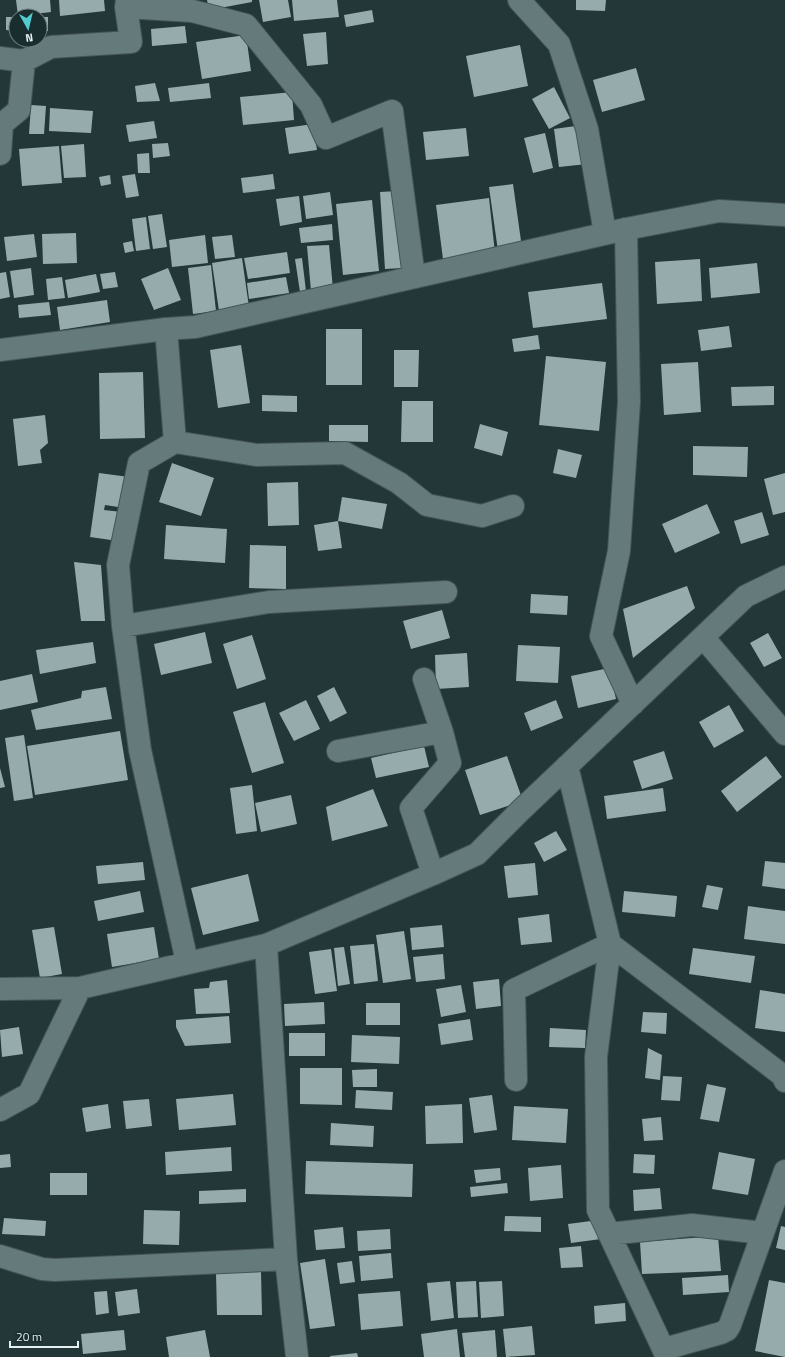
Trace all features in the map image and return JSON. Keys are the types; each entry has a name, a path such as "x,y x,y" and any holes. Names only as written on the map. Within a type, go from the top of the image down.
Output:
{"street":[{"path":"519,0 559,44 587,129 605,233"},
{"path":"0,58 24,61 52,47 131,42 127,4 192,12 246,25 311,104 326,138 392,111 414,277"},
{"path":"0,154 2,124 19,110 24,61"},
{"path":"0,350 166,329 195,327 605,233 719,211 785,215"},
{"path":"626,229 629,402 619,551 601,636 633,704"},
{"path":"166,329 175,442"},
{"path":"187,962 140,750 123,626 118,565 139,463 175,442 256,454 345,453 399,483 428,505 482,516 513,506"},
{"path":"0,989 80,988 187,962 266,945 477,854 567,766 746,596 785,577"},
{"path":"123,626 269,602 446,592"},
{"path":"703,637 785,734"},
{"path":"424,679 442,732 450,763 411,808 432,874"},
{"path":"338,751 442,732"},
{"path":"567,766 610,944 596,1057 598,1210 666,1353 727,1330 785,1171"},
{"path":"516,1080 514,990 610,944"},
{"path":"610,944 782,1075 785,1081"},
{"path":"266,945 286,1259 297,1357"},
{"path":"0,1110 29,1094 80,988"},
{"path":"609,1234 692,1226 763,1234"},
{"path":"0,1256 42,1269 54,1270 286,1259"}],"building":[{"path":"16,0 50,0 51,12 48,12 48,8 17,8"},
{"path":"59,0 104,0 105,11 60,16"},
{"path":"207,0 252,0 252,2 209,10"},
{"path":"259,0 288,0 291,17 263,22"},
{"path":"292,0 337,0 339,17 294,21"},
{"path":"576,0 606,0 605,11 576,10"},
{"path":"372,10 374,22 346,27 344,15"},
{"path":"6,17 8,17 8,30 6,30"},
{"path":"185,26 187,43 152,46 151,29"},
{"path":"326,32 328,64 307,66 303,34"},
{"path":"246,35 251,71 202,79 196,42"},
{"path":"520,45 528,86 474,97 466,56"},
{"path":"636,68 645,100 602,112 593,80"},
{"path":"155,83 160,101 137,102 135,86"},
{"path":"209,83 211,98 170,102 168,88"},
{"path":"554,87 570,118 549,129 532,99"},
{"path":"292,92 294,120 243,125 240,97"},
{"path":"31,105 46,106 44,134 29,134"},
{"path":"50,108 93,111 91,133 49,131"},
{"path":"154,121 157,138 129,142 126,125"},
{"path":"313,124 317,150 289,154 285,128"},
{"path":"583,125 587,164 559,167 554,129"},
{"path":"466,128 469,156 426,160 423,132"},
{"path":"545,133 553,168 533,173 524,138"},
{"path":"168,143 170,156 153,158 152,144"},
{"path":"84,144 86,177 64,178 61,146"},
{"path":"59,146 62,183 22,186 19,149"},
{"path":"149,153 150,173 138,173 137,154"},
{"path":"135,174 139,196 126,198 122,176"},
{"path":"273,174 275,189 243,193 241,178"},
{"path":"110,175 111,184 101,186 99,177"},
{"path":"513,184 522,248 498,251 489,187"},
{"path":"398,191 403,268 385,269 380,192"},
{"path":"330,192 333,215 306,219 303,196"},
{"path":"299,196 302,222 280,226 276,199"},
{"path":"489,198 495,253 443,259 436,205"},
{"path":"372,200 379,271 343,275 336,204"},
{"path":"162,214 167,247 153,249 148,216"},
{"path":"146,217 150,249 136,251 132,219"},
{"path":"332,224 333,240 301,243 299,228"},
{"path":"76,233 77,263 43,264 42,234"},
{"path":"34,234 37,257 7,261 4,237"},
{"path":"205,235 208,263 172,267 169,240"},
{"path":"232,235 235,257 215,259 212,237"},
{"path":"132,241 134,251 125,253 123,243"},
{"path":"329,245 333,289 311,291 307,246"},
{"path":"287,252 290,273 248,279 244,258"},
{"path":"242,258 249,307 219,311 212,263"},
{"path":"302,258 306,291 300,292 295,259"},
{"path":"700,259 702,301 657,304 655,262"},
{"path":"757,263 760,293 711,298 709,268"},
{"path":"211,265 216,311 193,314 188,268"},
{"path":"31,268 34,295 14,298 10,271"},
{"path":"168,268 181,300 154,310 141,279"},
{"path":"6,272 10,297 0,299 0,273"},
{"path":"115,272 118,287 103,289 100,274"},
{"path":"96,274 100,292 68,298 65,280"},
{"path":"62,277 65,298 48,300 46,279"},
{"path":"286,277 289,293 249,299 247,283"},
{"path":"602,283 607,319 533,328 528,292"},
{"path":"107,300 110,322 60,330 57,307"},
{"path":"49,302 51,315 19,318 18,305"},
{"path":"729,326 732,347 701,351 698,330"},
{"path":"326,329 362,329 362,385 326,385"},
{"path":"538,335 540,349 514,352 512,339"},
{"path":"241,345 250,403 218,408 210,350"},
{"path":"394,350 419,350 418,387 394,387"},
{"path":"546,356 606,362 599,431 539,425"},
{"path":"698,362 701,412 664,415 661,364"},
{"path":"143,372 145,438 100,439 99,373"},
{"path":"774,386 774,405 732,406 731,387"},
{"path":"262,395 297,396 297,412 262,411"},
{"path":"402,401 433,401 433,442 401,442"},
{"path":"45,415 48,443 40,450 42,463 18,466 13,419"},
{"path":"480,424 508,432 502,456 474,448"},
{"path":"329,425 368,425 368,442 329,441"},
{"path":"693,446 748,447 747,477 693,475"},
{"path":"558,449 582,455 576,478 553,473"},
{"path":"172,463 214,478 201,516 159,502"},
{"path":"99,473 129,477 125,508 105,505 104,510 122,512 111,540 90,537"},
{"path":"785,473 785,512 773,515 764,479"},
{"path":"298,482 299,525 268,526 267,483"},
{"path":"342,497 387,504 382,529 338,521"},
{"path":"707,504 720,533 675,553 662,524"},
{"path":"762,512 769,535 741,544 734,521"},
{"path":"338,521 342,548 318,551 314,525"},
{"path":"166,525 227,529 225,563 164,559"},
{"path":"250,545 286,546 286,589 249,588"},
{"path":"74,562 101,565 105,621 81,621"},
{"path":"687,586 695,608 633,658 623,609"},
{"path":"531,594 568,596 567,615 530,613"},
{"path":"442,610 450,638 411,649 403,621"},
{"path":"205,632 212,663 161,675 154,644"},
{"path":"768,633 782,658 764,667 750,643"},
{"path":"252,635 266,679 237,689 223,644"},
{"path":"93,642 96,663 40,674 36,650"},
{"path":"518,645 560,647 558,683 516,681"},
{"path":"467,653 469,687 436,689 435,655"},
{"path":"609,668 616,699 578,708 571,676"},
{"path":"32,674 38,702 0,710 0,681"},
{"path":"106,687 112,719 36,730 31,710 81,698 82,691"},
{"path":"334,687 347,713 330,722 317,696"},
{"path":"306,700 320,729 294,741 279,713"},
{"path":"556,700 563,718 531,731 524,713"},
{"path":"265,702 284,763 252,773 233,712"},
{"path":"729,705 744,731 714,748 699,722"},
{"path":"120,731 128,780 35,795 27,746"},
{"path":"24,735 33,798 14,801 5,738"},
{"path":"424,746 429,767 376,778 371,758"},
{"path":"664,751 673,779 642,789 633,761"},
{"path":"507,756 523,801 480,815 465,770"},
{"path":"766,756 782,777 737,812 721,791"},
{"path":"0,768 5,787 0,788"},
{"path":"252,785 257,831 236,834 230,788"},
{"path":"663,788 666,811 607,819 604,796"},
{"path":"373,789 388,826 332,841 326,807"},
{"path":"291,795 297,824 261,832 255,803"},
{"path":"556,831 567,850 544,862 534,843"},
{"path":"765,861 785,863 785,889 762,886"},
{"path":"143,862 145,880 98,884 96,866"},
{"path":"535,863 538,895 508,898 504,866"},
{"path":"248,874 259,921 203,935 191,888"},
{"path":"707,885 723,888 718,910 702,907"},
{"path":"140,891 144,912 98,921 94,901"},
{"path":"624,891 677,896 675,917 622,912"},
{"path":"748,906 785,911 785,944 744,939"},
{"path":"549,914 552,942 521,945 518,918"},
{"path":"442,925 444,947 412,950 410,928"},
{"path":"54,927 62,974 40,978 32,930"},
{"path":"154,927 159,959 112,967 107,934"},
{"path":"404,931 411,979 383,983 376,935"},
{"path":"374,944 378,981 354,984 350,946"},
{"path":"344,947 350,984 338,986 334,948"},
{"path":"693,948 755,956 751,983 689,974"},
{"path":"331,949 337,991 315,994 309,952"},
{"path":"443,954 445,979 416,982 413,957"},
{"path":"499,979 501,1006 476,1009 473,982"},
{"path":"227,980 230,1013 196,1014 194,989 209,988 210,982"},
{"path":"461,985 466,1012 441,1017 436,989"},
{"path":"760,990 785,994 785,1032 755,1028"},
{"path":"324,1002 325,1024 285,1026 284,1004"},
{"path":"366,1003 400,1003 400,1025 366,1025"},
{"path":"643,1012 667,1013 666,1034 641,1032"},
{"path":"229,1016 231,1043 185,1046 176,1027 176,1020"},
{"path":"470,1019 473,1040 441,1045 438,1024"},
{"path":"19,1027 23,1054 2,1057 0,1030"},
{"path":"550,1028 586,1030 585,1048 549,1047"},
{"path":"289,1033 325,1033 325,1056 289,1056"},
{"path":"352,1035 400,1037 399,1064 351,1062"},
{"path":"648,1048 662,1055 660,1080 645,1078"},
{"path":"300,1068 342,1068 342,1105 300,1104"},
{"path":"377,1069 377,1087 353,1087 352,1070"},
{"path":"663,1076 682,1077 680,1101 661,1100"},
{"path":"707,1084 726,1088 719,1122 700,1119"},
{"path":"356,1090 393,1092 392,1110 355,1108"},
{"path":"233,1094 236,1125 179,1130 176,1099"},
{"path":"492,1095 497,1130 474,1133 469,1098"},
{"path":"149,1099 152,1126 126,1129 123,1101"},
{"path":"108,1104 111,1128 86,1132 82,1108"},
{"path":"462,1104 463,1143 426,1144 425,1106"},
{"path":"514,1106 568,1109 566,1143 512,1140"},
{"path":"661,1117 663,1140 644,1141 642,1119"},
{"path":"331,1123 374,1126 373,1147 330,1145"},
{"path":"231,1147 232,1171 166,1175 165,1152"},
{"path":"719,1152 755,1159 748,1195 712,1189"},
{"path":"10,1154 11,1167 0,1168 0,1155"},
{"path":"634,1154 655,1155 654,1174 633,1173"},
{"path":"306,1161 413,1164 412,1197 305,1194"},
{"path":"561,1165 563,1198 530,1201 528,1168"},
{"path":"500,1168 501,1180 476,1183 474,1170"},
{"path":"50,1173 87,1173 87,1195 50,1195"},
{"path":"507,1183 508,1193 471,1197 470,1187"},
{"path":"660,1188 662,1209 634,1211 633,1190"},
{"path":"246,1189 246,1202 199,1204 199,1191"},
{"path":"144,1210 180,1211 179,1245 143,1244"},
{"path":"505,1216 541,1217 541,1232 504,1231"},
{"path":"4,1218 46,1221 45,1236 2,1234"},
{"path":"599,1220 601,1239 571,1243 568,1224"},
{"path":"781,1226 785,1227 785,1250 776,1248"},
{"path":"343,1227 345,1248 316,1250 314,1230"},
{"path":"390,1229 391,1249 358,1251 357,1231"},
{"path":"718,1236 721,1271 642,1274 640,1242"},
{"path":"581,1246 583,1267 561,1268 559,1248"},
{"path":"391,1253 393,1278 361,1281 359,1256"},
{"path":"325,1259 335,1326 310,1329 300,1263"},
{"path":"352,1261 355,1282 340,1284 337,1263"},
{"path":"261,1272 262,1315 217,1315 216,1273"},
{"path":"728,1275 729,1292 683,1295 682,1278"},
{"path":"769,1280 785,1283 785,1357 755,1351"},
{"path":"450,1281 454,1318 431,1321 427,1283"},
{"path":"476,1281 478,1317 458,1318 456,1282"},
{"path":"502,1281 504,1316 481,1318 479,1282"},
{"path":"137,1289 140,1313 118,1316 115,1292"},
{"path":"107,1291 109,1313 96,1315 94,1292"},
{"path":"400,1291 403,1326 361,1330 358,1294"},
{"path":"625,1303 626,1321 595,1324 594,1306"},
{"path":"532,1326 535,1355 506,1357 503,1329"},
{"path":"457,1329 460,1357 424,1357 421,1334"},
{"path":"124,1330 126,1350 83,1354 81,1334"},
{"path":"205,1330 210,1357 169,1357 166,1337"},
{"path":"495,1330 497,1357 465,1357 462,1333"},
{"path":"357,1353 358,1357 330,1357 330,1356"}]}
